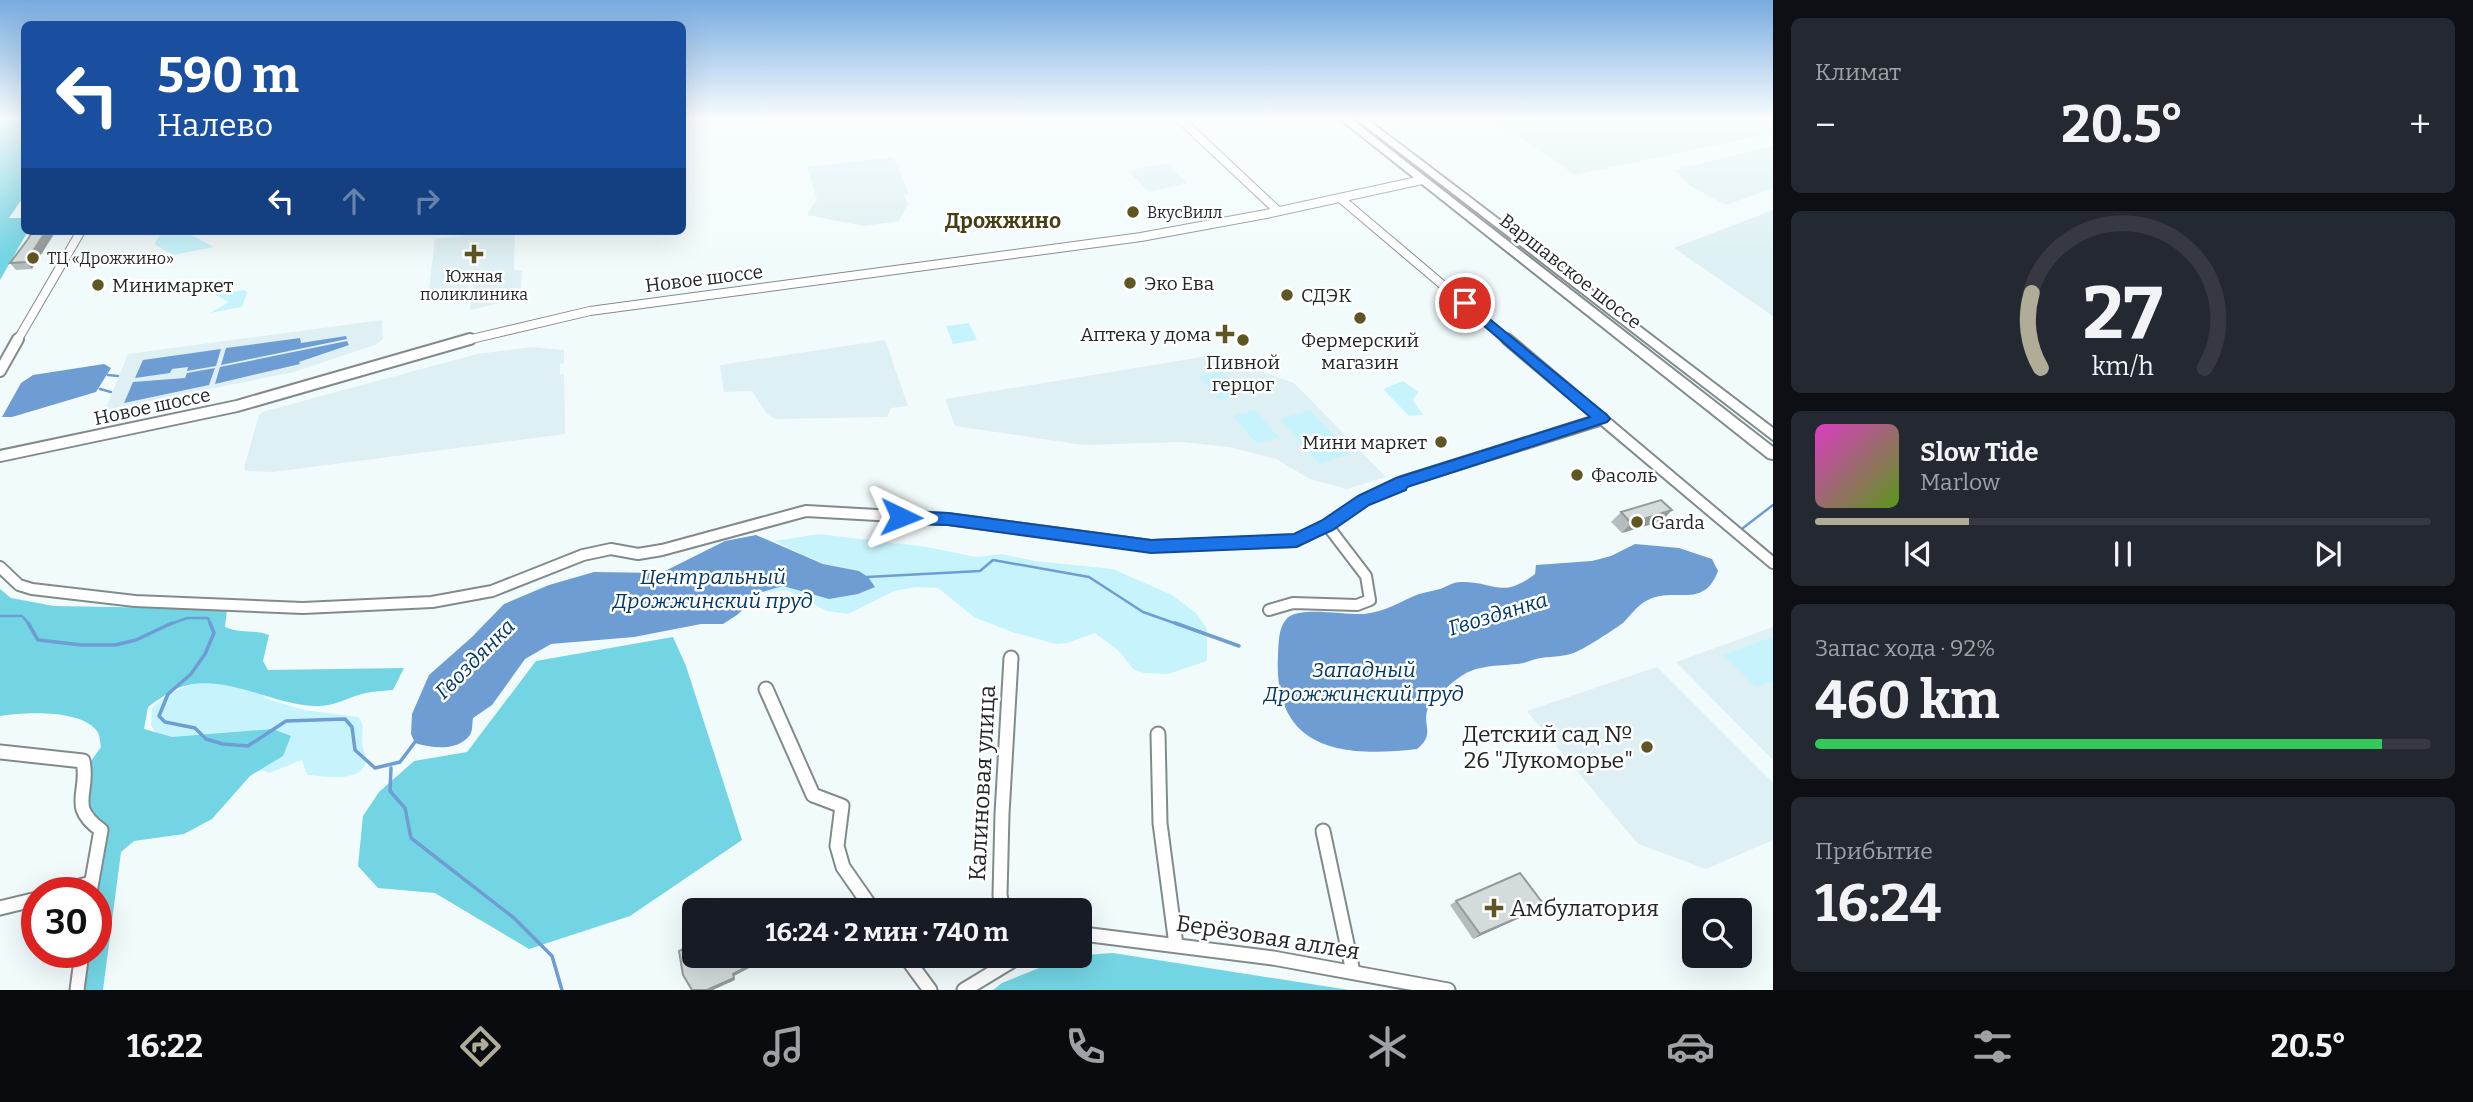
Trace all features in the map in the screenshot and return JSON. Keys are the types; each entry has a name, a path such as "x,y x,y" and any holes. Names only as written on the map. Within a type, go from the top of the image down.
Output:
{"main road":[{"name":"Варшавское шоссе","path":"1403,165 1773,454"},
{"name":"Варшавское шоссе","path":"1421,165 1773,435"}],"street":[{"path":"1229,165 1278,211"},
{"name":"Новое шоссе","path":"0,456 249,403 449,344 590,311 1115,241 1278,211 1422,180"},
{"path":"1340,198 1773,564"},
{"path":"0,371 80,235"},
{"path":"0,567 19,585 32,589 135,601 339,608 469,597 492,591 583,555 611,549 638,554 662,550 806,511 948,519 1151,546 1296,541 1327,525 1363,500 1402,482 1602,419"},
{"path":"1269,610 1293,603 1357,605 1370,600 1366,576 1327,525"},
{"name":"Калиновая улица","path":"1001,898 1002,814 1011,659"},
{"path":"766,689 813,795 842,806 836,846 843,867 865,898"},
{"path":"1158,734 1160,823 1176,945"},
{"path":"0,752 83,761 86,768 80,808 86,821 101,830 93,877"},
{"path":"1323,831 1353,972"},
{"path":"0,908 21,903"},
{"name":"Берёзовая аллея","path":"1092,935 1273,958 1448,990"},
{"path":"77,990 80,968"},
{"path":"914,968 930,990"},
{"path":"964,990 997,968"}],"shaded area":[{"path":"0,165 21,165 21,200 9,218 21,218 21,235 26,235 0,280"},
{"path":"897,165 909,194 904,195 908,204 899,221 864,226 807,215 817,199 807,167"},
{"path":"1168,165 1187,183 1149,192 1131,174 1132,170"},
{"path":"1560,165 1621,165 1575,175"},
{"path":"1694,165 1773,165 1773,188 1726,205 1692,187 1674,170"},
{"path":"1773,210 1773,316 1674,248"},
{"path":"160,235 191,235 214,247 173,255 154,244"},
{"name":"Южная поликлиника","path":"467,235 515,235 514,269 522,271 520,298 470,310 475,275 469,276 468,291 438,295 429,290 435,239"},
{"path":"245,290 247,293 242,307 210,313 229,302 214,294"},
{"path":"382,320 383,339 377,344 294,372 105,410 128,354"},
{"path":"969,323 977,340 953,344 946,326"},
{"path":"885,340 908,406 891,408 887,417 775,419 767,414 752,391 724,392 720,365"},
{"path":"532,347 564,350 560,375 564,374 565,434 273,472 246,471 244,468 262,412 477,354"},
{"path":"1214,355 1294,383 1386,477 1347,489 1310,479 1276,459 1229,447 1182,442 1083,445 955,426 945,399"},
{"path":"1221,371 1241,394 1220,400 1200,377"},
{"path":"1403,381 1418,392 1413,400 1423,415 1409,416 1383,389"},
{"path":"1255,410 1279,437 1257,444 1233,416"},
{"path":"1310,410 1351,454 1319,464 1280,419"},
{"path":"819,534 927,547 976,557 1002,554 1035,561 1113,569 1172,595 1196,613 1207,629 1207,661 1168,674 1144,673 1133,669 1120,652 1095,633 1056,644 1012,632 974,617 938,588 916,587 894,591 848,614 827,611 789,591 762,592 783,586 829,599 859,571 824,564 774,541"},
{"path":"0,589 11,598 54,606 227,609 225,627 269,635 263,661 268,670 404,668 393,690 366,693 325,706 301,705 211,683 175,689 148,707 144,729 172,737 273,729 291,736 283,756 250,776 212,819 184,834 134,841 121,852 112,921 112,877 97,877 101,830 86,821 86,768 101,747 97,731 89,724 66,716 37,713 0,716"},
{"path":"1773,627 1773,760 1676,662"},
{"path":"673,637 686,666 742,840 630,916 529,949 435,893 378,888 358,866 363,816 379,792 414,761 467,752 536,661"},
{"path":"1773,637 1773,681 1756,687 1723,655"},
{"name":"Детский сад № 26 \"Лукоморье\"","path":"1657,667 1773,783 1773,840 1706,869 1638,844 1527,711"},
{"path":"202,680 247,683 267,699 304,710 358,717 363,726 362,743 366,760 364,768 351,776 307,775 302,760 269,773 236,759 162,743 151,725 152,708 168,694"},
{"path":"1113,953 1349,990 993,990 1002,983 1039,968 1092,968 1092,954"},
{"path":"78,968 106,968 103,990 75,990"}],"water":[{"path":"346,336 347,339 221,365 226,348 300,338 301,343"},
{"path":"347,341 349,345 299,362 300,364 215,384 220,367"},
{"path":"221,349 216,366 187,371 188,367 172,369 170,373 135,378 143,360"},
{"path":"104,364 111,368 96,392 12,417 2,417 21,383 33,375"},
{"path":"215,368 209,385 124,403 133,382 185,378 187,373"},
{"name":"Центральный Дрожжинский пруд","path":"756,535 823,564 859,571 868,577 875,587 858,594 829,599 783,586 762,592 723,624 701,624 634,637 551,644 525,659 492,705 473,718 471,733 465,740 444,747 415,743 411,734 412,714 429,675 504,604 549,585 594,572 661,573 725,541"},
{"name":"Западный Дрожжинский пруд","path":"1635,544 1679,548 1712,559 1718,571 1712,583 1704,590 1696,594 1667,595 1646,601 1623,623 1574,653 1466,673 1446,688 1429,707 1426,716 1426,739 1417,749 1362,751 1338,748 1317,741 1299,728 1287,711 1279,686 1278,655 1281,628 1290,616 1305,612 1372,613 1457,582 1506,588 1535,574 1536,565 1592,561 1611,556"}],"building":[{"path":"30,235 43,235 26,262 10,263"},
{"path":"1661,500 1672,510 1631,523 1621,512"},
{"name":"Амбулатория","path":"1520,873 1545,906 1480,934 1456,901"},
{"path":"682,950 682,968 744,968 733,974 734,978 707,990 692,990 683,975 679,951"}],"waterway":[{"path":"108,375 118,376"},
{"path":"100,389 111,392"},
{"name":"Гвоздянка","path":"1743,528 1773,505"},
{"name":"Гвоздянка","path":"867,577 980,571 993,560 1089,577 1143,612 1180,625"},
{"name":"Гвоздянка","path":"0,616 22,616 30,625"},
{"name":"Гвоздянка","path":"168,625 187,618 208,618 211,625"},
{"name":"Гвоздянка","path":"28,623 38,640 82,645 115,645 136,640 172,623"},
{"name":"Гвоздянка","path":"210,623 214,633 205,654 191,674 168,694 159,716 165,722 195,728 206,739 223,744 248,746 286,721 345,719 352,727 355,750 375,768 400,762 415,742"},
{"name":"Гвоздянка","path":"1175,623 1239,646"},
{"path":"391,768 390,791 405,808 411,838 514,918 552,956 562,990"}],"place":[{"name":"ВкусВилл","path":"1133,212"},
{"name":"Южная поликлиника","path":"474,254"},
{"name":"ТЦ «Дрожжино»","path":"33,258"},
{"name":"Эко Ева","path":"1130,283"},
{"name":"Минимаркет","path":"98,285"},
{"name":"СДЭК","path":"1287,295"},
{"name":"Фермерский магазин","path":"1360,318"},
{"name":"Аптека у дома","path":"1225,334"},
{"name":"Пивной герцог","path":"1243,340"},
{"name":"Мини маркет","path":"1441,442"},
{"name":"Фасоль","path":"1577,475"},
{"name":"Garda","path":"1637,522"},
{"name":"Детский сад № 26 \"Лукоморье\"","path":"1647,747"},
{"name":"Амбулатория","path":"1494,908"}],"district":[{"name":"Дрожжино","path":"1003,221"}],"route":[{"path":"901,517 948,519 1151,546 1296,541 1327,525 1363,500 1402,482 1602,419 1465,303"}]}
